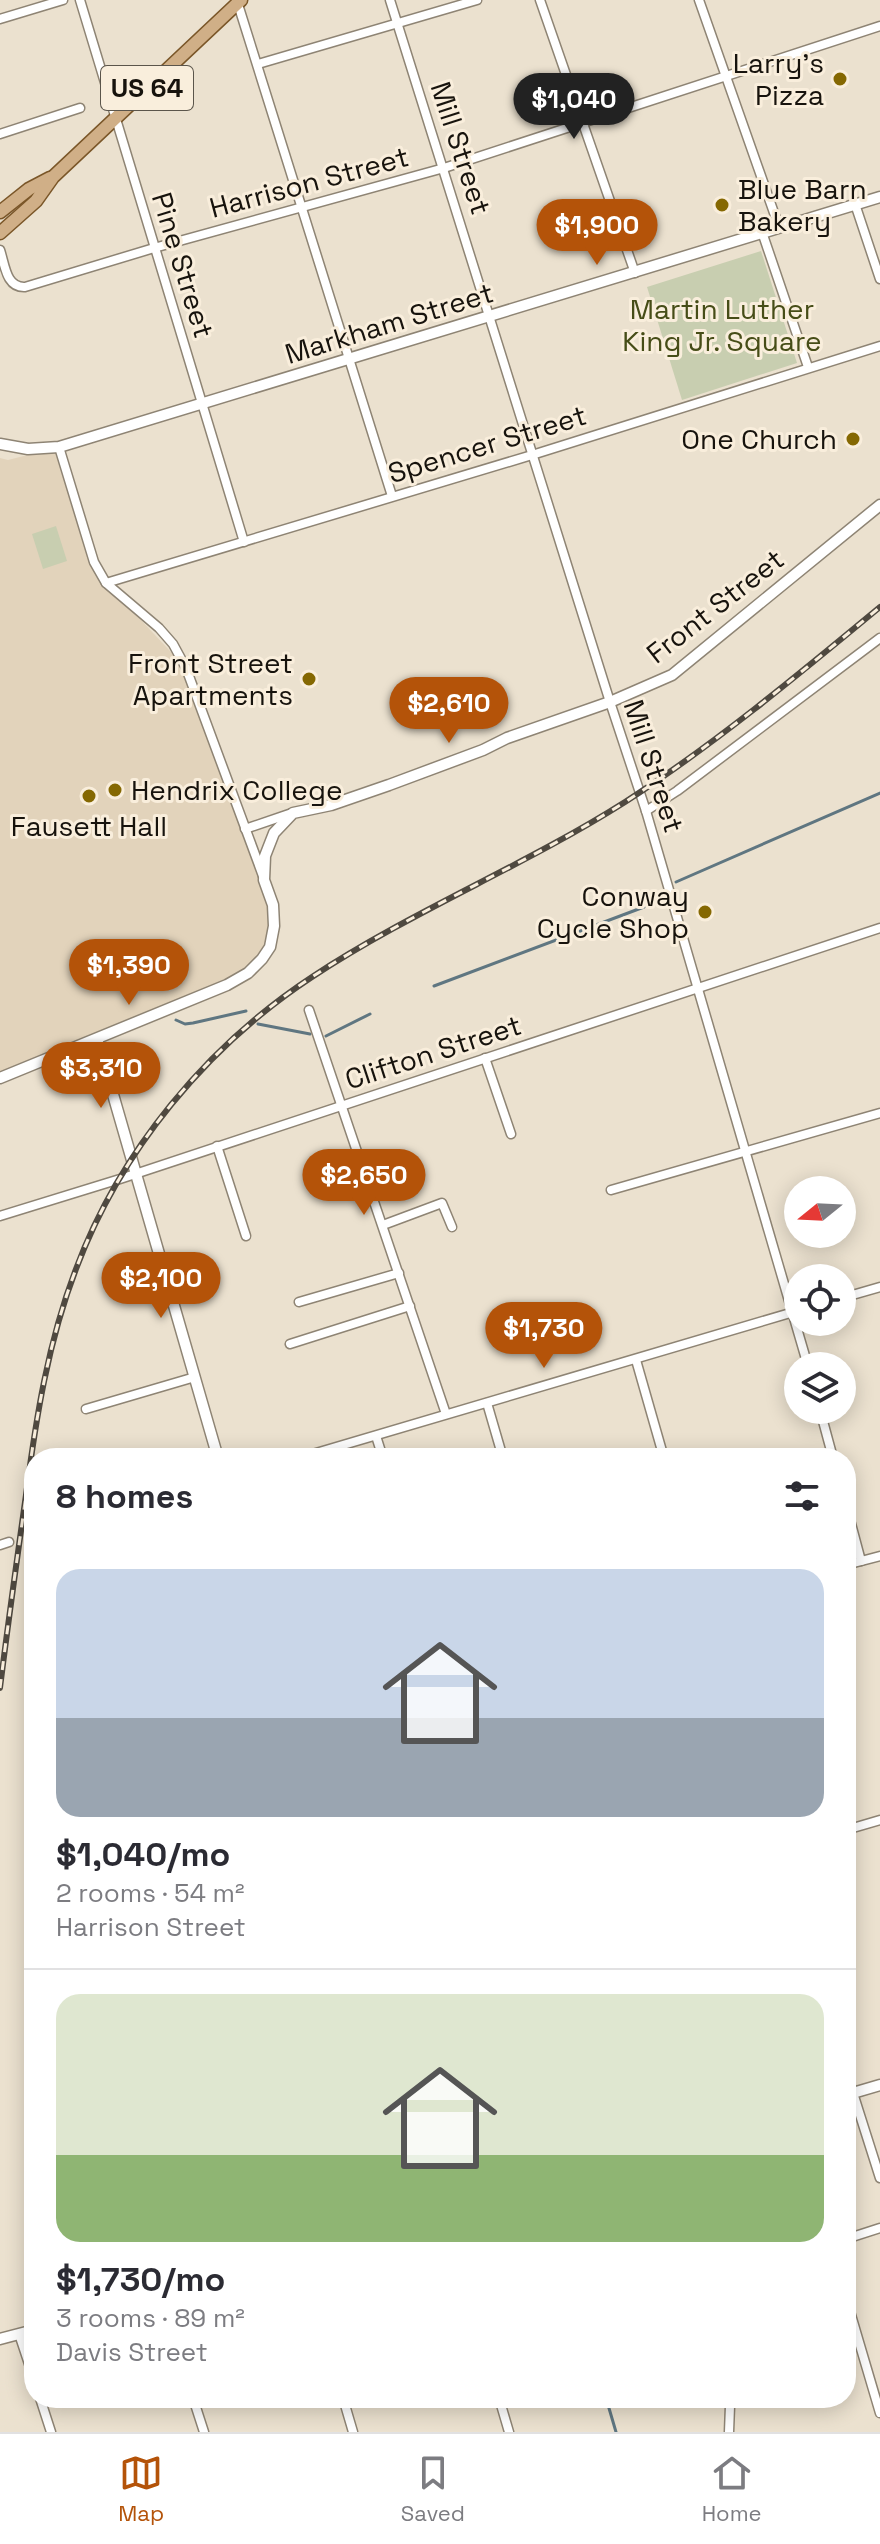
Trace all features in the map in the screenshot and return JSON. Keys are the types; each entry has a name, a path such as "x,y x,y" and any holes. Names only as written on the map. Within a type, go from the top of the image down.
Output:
{"main road":[{"name":"US 64","path":"0,233 36,201 53,177 239,1"},
{"name":"US 64","path":"0,212 29,189 53,177"}],"street":[{"path":"0,19 63,0"},
{"name":"Pine Street","path":"80,0 244,542"},
{"name":"Mill Street","path":"390,0 646,811 784,1273"},
{"path":"258,64 477,0"},
{"path":"540,0 635,273"},
{"path":"699,0 779,227"},
{"path":"239,1 392,496"},
{"name":"Harrison Street","path":"0,250 10,282 22,288 444,168 880,26"},
{"path":"0,134 80,108"},
{"name":"Markham Street","path":"0,444 28,449 59,447 202,406 880,197"},
{"path":"855,204 880,279"},
{"path":"762,232 808,367"},
{"name":"Spencer Street","path":"106,583 880,346"},
{"path":"0,1078 227,985 248,973 262,959 270,947 274,926 273,905 186,668 173,644 159,628 106,583 94,562 59,447"},
{"name":"Front Street","path":"245,829 360,795 610,702 672,675 880,505"},
{"path":"646,811 880,638"},
{"path":"264,880 265,856 271,838 293,813"},
{"name":"Clifton Street","path":"0,1216 880,928"},
{"path":"309,1010 446,1414"},
{"path":"97,1039 215,1448"},
{"path":"485,1058 511,1134"},
{"path":"611,1190 880,1113"},
{"path":"217,1146 246,1236"},
{"path":"383,1225 442,1203 452,1227"},
{"path":"299,1302 399,1273"},
{"path":"856,1294 880,1287"},
{"path":"290,1344 410,1306"},
{"path":"334,1448 784,1316"},
{"path":"636,1360 661,1448"},
{"path":"86,1409 195,1377"},
{"path":"487,1403 500,1448"},
{"path":"824,1424 830,1448"},
{"path":"376,1436 380,1448"},
{"path":"856,1542 861,1561"},
{"path":"856,1562 880,1556"},
{"path":"856,1827 880,1820"},
{"path":"856,2092 880,2085"},
{"path":"856,2113 880,2178"},
{"path":"856,2236 880,2228"},
{"path":"856,2332 880,2413"},
{"path":"0,2339 24,2333"},
{"path":"19,2334 24,2349"},
{"path":"43,2408 51,2432"},
{"path":"196,2408 204,2432"},
{"path":"346,2408 353,2432"},
{"path":"502,2408 509,2432"},
{"path":"729,2432 730,2408"}],"shaded area":[{"name":"Hendrix College","path":"59,447 106,583 186,668 273,905 270,947 227,985 0,1075 0,458 8,460"}],"green space":[{"name":"Martin Luther King Jr. Square","path":"761,251 797,363 682,400 647,287"},
{"path":"56,526 67,561 43,569 32,534"}],"waterway":[{"path":"676,882 880,793"},
{"path":"434,986 644,907"},
{"path":"176,1020 193,1023 246,1011"},
{"path":"326,1036 370,1014"},
{"path":"258,1024 310,1034"},
{"path":"609,2408 616,2432"}],"railway":[{"path":"33,1448 44,1380 58,1324 94,1225 142,1143 171,1105 237,1035 312,977 350,953 625,802 724,733 880,607"},
{"path":"0,1688 24,1511"}],"place":[{"name":"Larry's Pizza","path":"840,79"},
{"name":"Blue Barn Bakery","path":"722,205"},
{"name":"One Church","path":"853,439"},
{"name":"Front Street Apartments","path":"309,679"},
{"name":"Hendrix College","path":"115,790"},
{"name":"Fausett Hall","path":"89,796"},
{"name":"Conway Cycle Shop","path":"705,912"}]}
